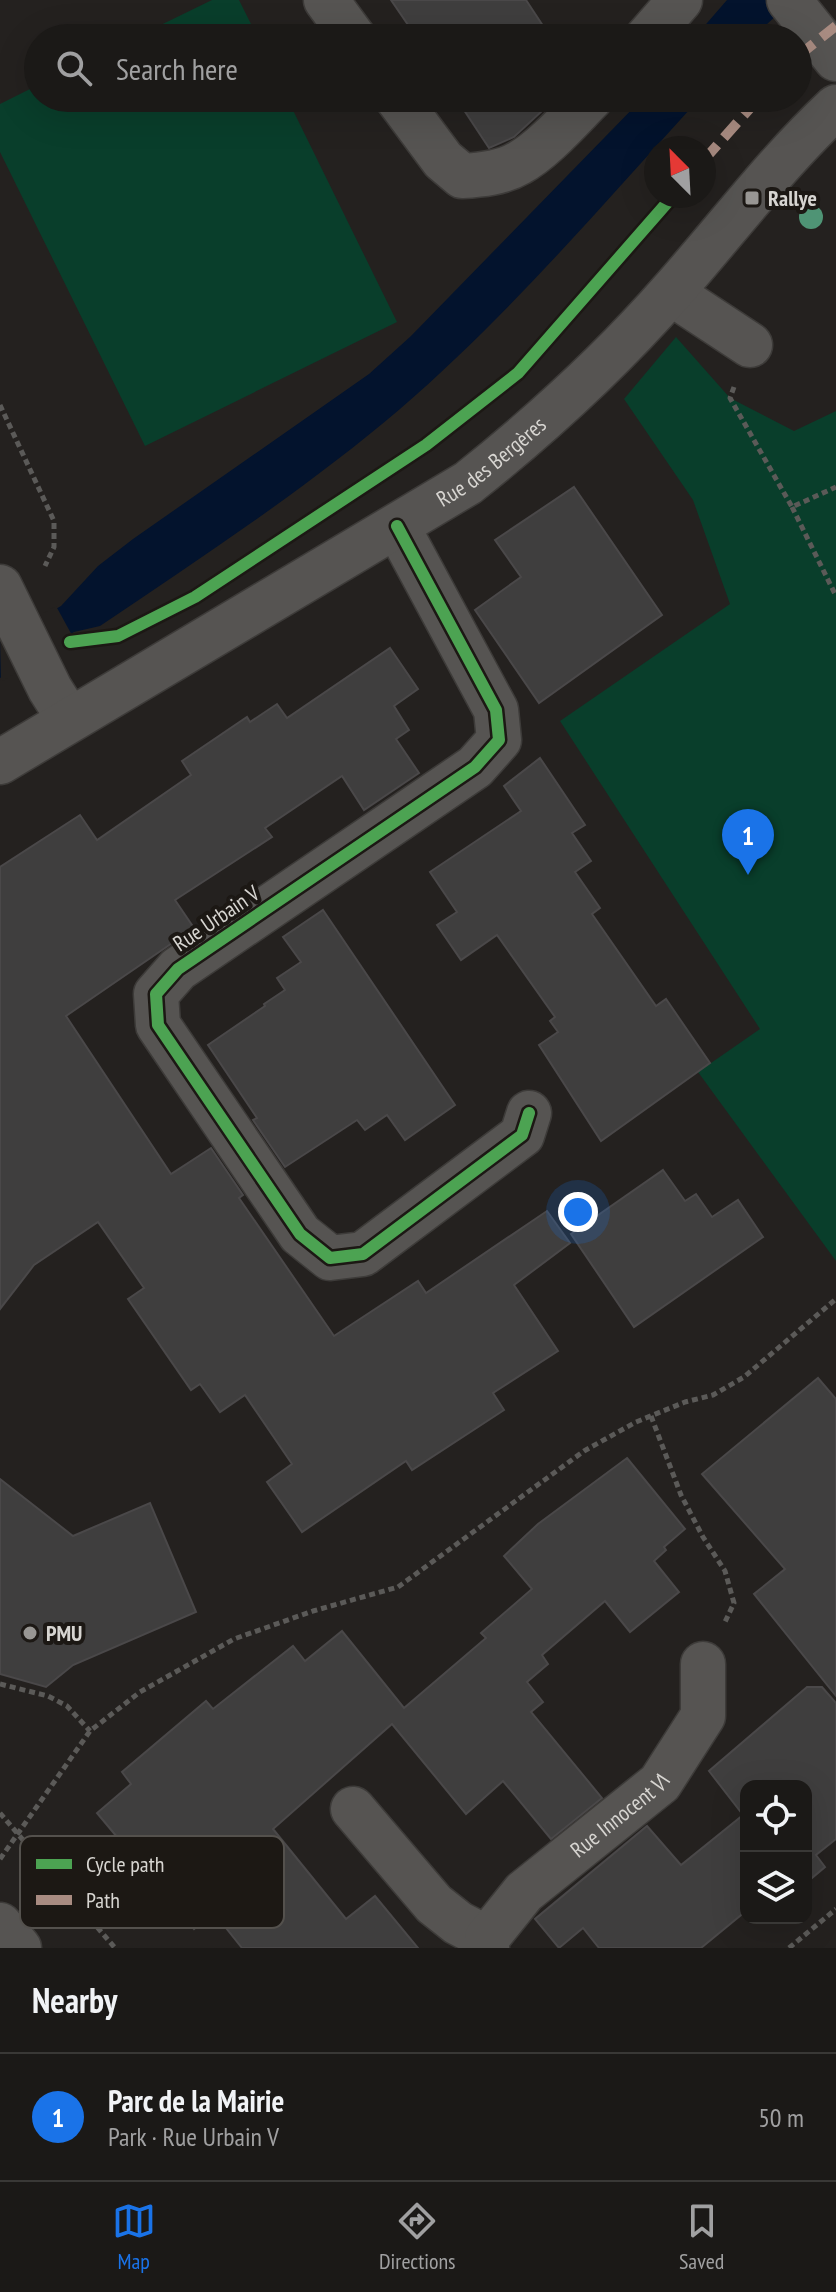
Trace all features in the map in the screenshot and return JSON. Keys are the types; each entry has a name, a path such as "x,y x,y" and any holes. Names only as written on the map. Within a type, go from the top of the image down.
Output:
{"street":[{"path":"326,0 344,24"},
{"path":"659,24 680,0"},
{"path":"793,5 808,24"},
{"path":"812,29 836,59"},
{"name":"Rue des Bergères","path":"0,762 468,483 532,432 601,367 671,293 807,133 836,107"},
{"path":"407,112 443,160 462,176 487,175 519,163 577,112"},
{"path":"671,293 750,345"},
{"name":"Rue Urbain V","path":"397,526 496,710 499,740 475,767 178,969 156,994 158,1025 300,1234 330,1258 363,1254 522,1135 529,1113"},
{"path":"20,582 28,644 69,719"},
{"name":"Rue Innocent VI","path":"353,1809 434,1904 487,1943 524,1892 660,1783 703,1716 703,1664"},
{"path":"0,1925 19,1948"}],"path":[{"path":"750,345 730,398 792,507 836,596"},
{"path":"0,405 54,521 54,547 20,582"},
{"path":"792,507 836,487"},
{"path":"0,1859 90,1731 140,1692 234,1639 313,1611 398,1587 584,1451 651,1416 713,1395 744,1377 836,1299"},
{"path":"651,1416 681,1495 725,1571 734,1603 703,1664"},
{"path":"0,1684 48,1696 67,1706 90,1731"},
{"path":"0,1813 20,1836"},
{"path":"789,1948 836,1909"},
{"path":"98,1928 115,1948"}],"green space":[{"path":"212,0 239,0 251,24 163,24"},
{"path":"24,92 24,112 294,112 397,322 145,446 0,152 0,104"},
{"path":"676,337 730,398 794,431 836,411 836,1261 698,1072 760,1029 560,721 730,604 693,500 624,399"}],"water":[{"path":"727,0 793,0 767,24 706,24"},
{"path":"629,112 687,112 665,136 644,136 644,159 479,336 400,409 291,495 100,626 74,632 0,678 0,640 61,606 98,566 133,539 369,374 411,336"}],"pier":[{"path":"56,606 73,637 1,682 0,638"}],"building":[{"path":"391,0 526,0 542,24 407,24"},
{"path":"465,112 541,112 514,137 489,148"},
{"path":"574,487 662,615 539,703 475,610 521,577 495,540"},
{"path":"390,648 418,689 394,706 409,730 396,739 419,773 364,810 342,776 265,828 272,837 175,900 194,928 66,1016 171,1174 211,1148 243,1195 239,1198 334,1336 418,1281 426,1293 547,1211 570,1243 514,1285 558,1351 493,1393 504,1410 412,1470 406,1461 302,1532 267,1482 292,1464 245,1395 220,1412 200,1384 191,1390 128,1299 144,1288 98,1222 34,1265 0,1309 0,867 80,815 97,840 191,775 182,761 247,717 250,722 277,704 287,718"},
{"path":"540,758 585,825 572,833 591,861 575,872 600,908 592,914 656,1006 666,999 710,1063 601,1141 539,1045 558,1032 550,1021 555,1017 497,935 461,960 437,925 457,912 430,872 521,811 504,786"},
{"path":"323,910 455,1105 405,1140 387,1115 365,1130 357,1120 285,1167 253,1120 257,1118 208,1045 285,990 277,978 301,962 283,937"},
{"path":"663,1170 685,1201 696,1194 712,1217 738,1200 763,1237 634,1327 571,1234"},
{"path":"818,1378 836,1399 836,1696 754,1594 785,1569 702,1474"},
{"path":"627,1458 685,1529 664,1547 666,1550 654,1561 679,1592 630,1632 605,1601 542,1655 548,1664 527,1682 543,1702 531,1712 602,1798 551,1839 503,1781 466,1814 392,1724 273,1829 279,1836 116,1836 97,1813 131,1784 122,1772 206,1701 213,1709 293,1646 305,1661 342,1631 404,1708 486,1638 481,1633 532,1589 504,1556 538,1524"},
{"path":"0,1479 73,1536 150,1503 196,1612 73,1665 46,1687 0,1674"},
{"path":"807,1687 822,1687 836,1703 836,1839 816,1855 825,1867 812,1878 812,1780 740,1780 740,1811 709,1771"},
{"path":"740,1817 740,1916 701,1948 599,1948 583,1928 559,1948 535,1919 647,1826 681,1865"},
{"path":"284,1843 346,1919 375,1896 418,1948 242,1948 226,1928 284,1928"}],"marked path":[{"path":"812,45 836,26"},
{"path":"716,146 747,112"}],"cycle path":[{"path":"70,642 118,636 195,597 426,445 518,373 662,208"},
{"path":"397,526 496,710 499,740 475,767 178,969 156,994 158,1025 300,1234 330,1258 363,1254 522,1135 529,1113"}],"place":[{"name":"Rallye","path":"752,198"},
{"name":"Parc de la Mairie","path":"748,875"},
{"name":"PMU","path":"30,1633"}]}
